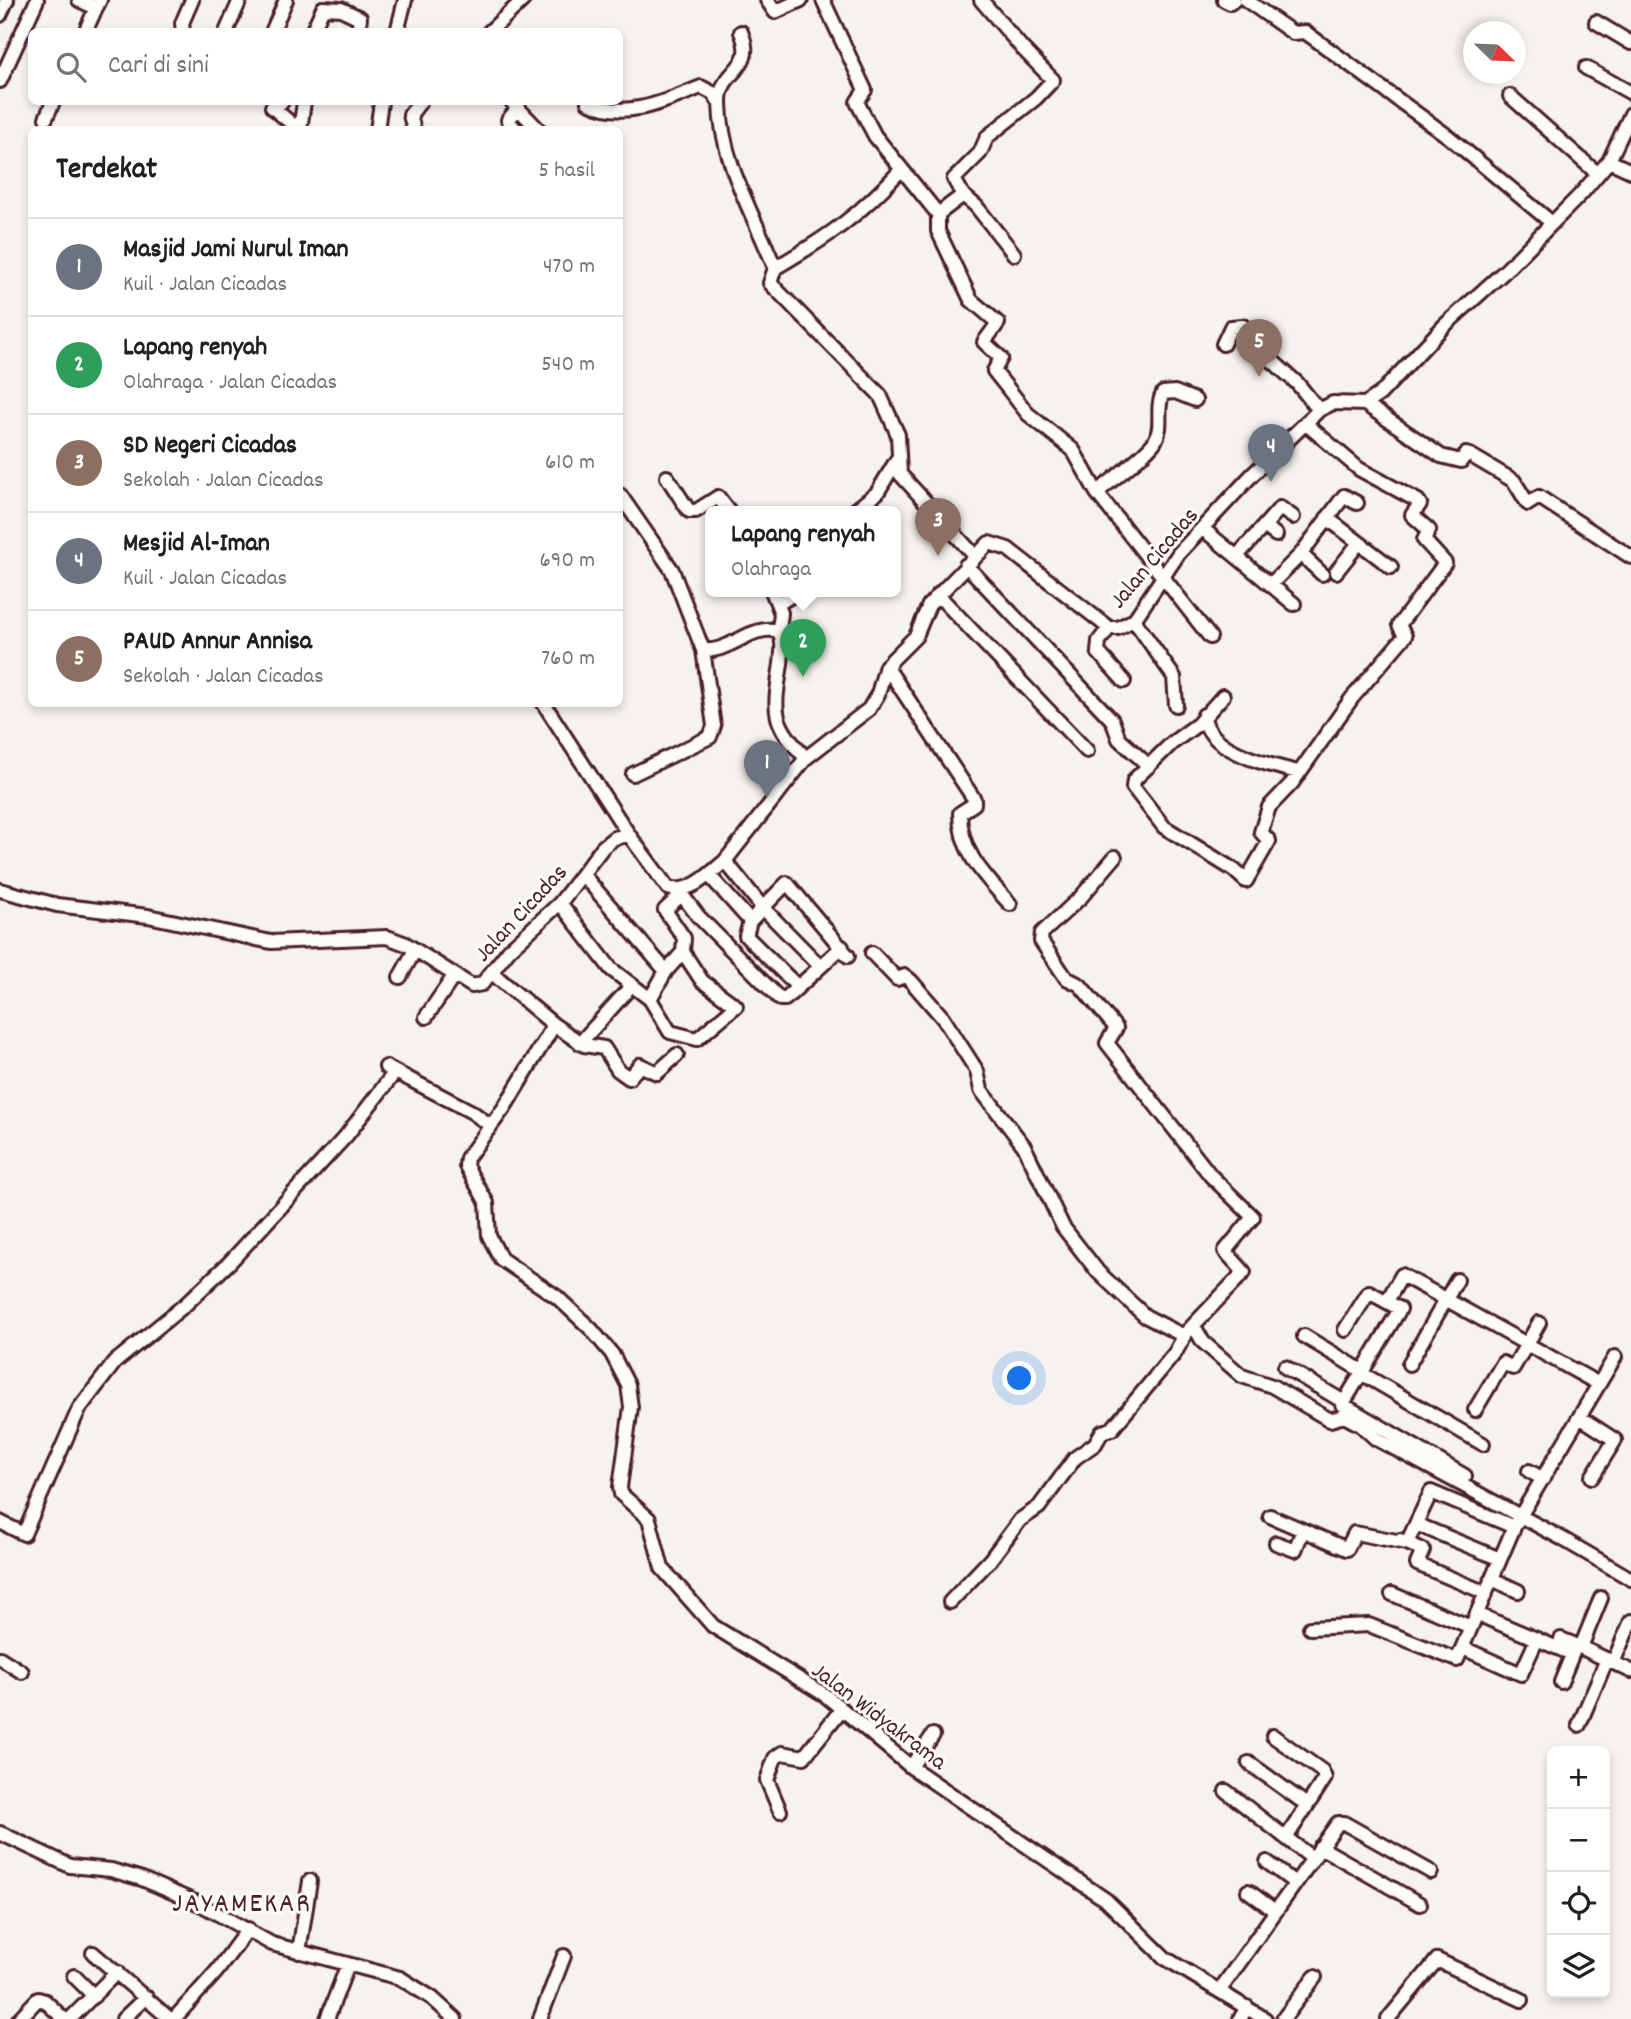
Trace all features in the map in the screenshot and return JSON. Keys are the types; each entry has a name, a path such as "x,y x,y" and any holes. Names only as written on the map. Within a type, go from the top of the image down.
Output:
{"street":[{"path":"0,15 7,0"},
{"path":"0,81 37,0"},
{"path":"79,0 98,4 87,28"},
{"path":"183,28 182,23 192,0"},
{"path":"228,28 240,0"},
{"path":"273,28 286,0"},
{"path":"401,28 405,0"},
{"path":"493,28 523,0"},
{"path":"766,0 775,12 801,0"},
{"path":"823,0 865,90 857,102 875,136 938,214 938,231 971,300 998,323 984,342 1002,358 994,371 1028,414 1073,450 1097,493 1160,577 1210,637"},
{"path":"981,0 1053,80 1036,98 987,137 980,153 954,179 963,195 1014,254"},
{"path":"1224,0 1230,3 1234,0"},
{"path":"1246,0 1293,33 1305,32 1406,104 1552,223"},
{"path":"314,28 323,8 341,9 360,18 359,28"},
{"path":"1597,22 1631,43"},
{"path":"741,32 747,46 746,58 722,89 720,103 733,169 775,268"},
{"path":"1586,68 1631,93"},
{"path":"600,105 611,108 649,107 701,87 713,93 720,103"},
{"path":"1510,96 1598,173"},
{"path":"46,118 52,105"},
{"path":"275,105 295,126"},
{"path":"300,126 303,105"},
{"path":"381,126 382,105"},
{"path":"413,126 410,115 417,105"},
{"path":"513,126 508,120 516,105"},
{"path":"517,105 535,126"},
{"path":"1365,404 1380,394 1444,326 1552,223 1609,161 1631,115"},
{"path":"1609,161 1631,171"},
{"path":"901,170 852,220 820,243 775,268 770,276 772,288 804,315 880,395 898,435 900,474 971,561 1112,720 1119,739 1149,766"},
{"path":"938,214 963,195"},
{"path":"1223,344 1231,327 1243,326 1268,357 1297,383 1319,410 1333,403 1365,404 1441,456 1462,461 1466,454 1470,455 1514,481 1528,504 1539,497 1631,556"},
{"path":"1097,493 1154,442 1159,426 1157,406 1163,393 1175,392 1195,400"},
{"name":"Jalan Cicadas","path":"971,561 989,543 998,543 1109,628 1118,628 1134,620 1160,577 1319,410"},
{"path":"1223,696 1198,724 1172,743 1134,780 1133,787 1164,827 1234,870 1246,881 1269,841 1261,832 1269,807 1352,698 1405,636 1399,625 1445,563 1424,540 1429,530 1412,514 1420,505 1418,501 1359,469 1305,423"},
{"path":"860,506 877,493 898,457"},
{"path":"667,477 693,513 718,497 725,506"},
{"path":"1271,584 1301,554 1346,494 1357,503"},
{"path":"623,499 672,570 703,650 714,726 710,737 633,774"},
{"path":"1237,556 1280,508 1293,517"},
{"path":"1328,518 1391,567"},
{"path":"1264,526 1276,536"},
{"path":"1203,529 1294,604"},
{"path":"1336,572 1359,542"},
{"path":"1301,554 1322,574"},
{"path":"650,999 666,971 683,952 684,938 665,909 680,893 709,875 725,861 806,758 869,709 878,694 886,666 916,636 929,605 971,561"},
{"path":"939,595 1087,751"},
{"path":"775,597 781,613 779,631 783,643 774,701 776,716 790,742 806,758"},
{"path":"778,604 789,597"},
{"path":"1134,620 1174,677 1176,705"},
{"path":"1109,628 1099,641 1098,652 1124,681"},
{"path":"703,650 722,647 742,636 767,629 779,631"},
{"path":"886,666 975,800 960,813 966,846 981,874 1010,904"},
{"path":"546,707 659,879 668,888 680,893 782,1000 798,987 820,966 845,951 789,883 750,921 746,936 798,987"},
{"path":"1204,715 1204,724 1215,741 1251,759 1298,772"},
{"name":"Jalan Cicadas","path":"0,890 57,905 148,916 242,939 271,942 387,937 415,950 472,986 482,984 509,950 560,903 603,846 614,838 629,835"},
{"path":"950,1602 990,1560 1020,1520 1039,1507 1075,1458 1095,1444 1102,1432 1112,1429 1175,1353 1184,1336 1244,1273 1225,1251 1253,1217 1211,1176 1107,1043 1115,1028 1080,985 1062,974 1041,941 1042,933 1080,897 1115,857"},
{"path":"725,861 763,908 820,966"},
{"path":"583,875 666,971"},
{"path":"709,875 750,921"},
{"path":"560,903 611,969 650,999 670,1032 691,1039 700,1038 735,1007 735,1004 708,988 683,952"},
{"path":"400,977 415,950"},
{"path":"872,953 897,979 905,976 911,981 943,1018 977,1072 981,1090 1024,1146 1032,1168 1063,1227 1098,1272 1145,1316 1184,1336"},
{"path":"492,973 554,1025 580,1042 604,1048 618,1070 629,1078 640,1065 657,1073 677,1055"},
{"path":"426,1017 454,975"},
{"path":"580,1042 626,992"},
{"name":"Jalan Widyakrama","path":"554,1025 546,1043 467,1158 466,1166 487,1203 489,1236 501,1259 556,1297 612,1354 628,1385 631,1408 621,1494 649,1518 662,1568 713,1626 825,1695 911,1767 1113,1906 1152,1948 1265,2019"},
{"path":"0,1522 25,1533 82,1406 115,1362 222,1270 374,1104 391,1070 472,1112 491,1126"},
{"path":"1387,1301 1402,1275 1599,1384"},
{"path":"1409,1364 1457,1280"},
{"path":"1345,1330 1369,1292 1400,1309 1342,1404 1465,1476"},
{"path":"1475,1410 1503,1363 1513,1368 1539,1323"},
{"path":"1194,1326 1203,1342 1242,1376 1272,1386 1330,1420 1347,1417 1371,1436 1564,1543"},
{"path":"1304,1336 1483,1444"},
{"path":"1310,1628 1369,1625 1457,1660 1519,1518 1615,1357"},
{"path":"1285,1367 1344,1402"},
{"path":"1581,1418 1615,1440 1592,1477"},
{"path":"1529,1471 1544,1479"},
{"path":"1407,1543 1431,1492 1519,1518 1631,1579"},
{"path":"1509,1501 1519,1518"},
{"path":"1270,1516 1347,1549 1354,1533 1369,1536 1372,1529 1423,1550 1417,1563 1486,1593"},
{"path":"1416,1524 1500,1559"},
{"path":"1276,1543 1295,1550 1304,1530"},
{"path":"1492,1579 1518,1591"},
{"path":"1392,1594 1471,1627"},
{"path":"1561,1682 1601,1598"},
{"path":"1477,1614 1537,1639 1576,1649 1631,1671"},
{"path":"1579,1725 1631,1621"},
{"path":"1462,1648 1521,1674 1537,1639"},
{"path":"1561,1639 1576,1649"},
{"path":"0,1658 22,1672"},
{"path":"780,1811 767,1780 777,1755 782,1753 804,1757 841,1710"},
{"path":"911,1767 933,1735"},
{"path":"1273,1736 1324,1774 1286,1838"},
{"path":"1249,1763 1307,1805"},
{"path":"1226,1791 1312,1858"},
{"path":"1220,1990 1335,1825 1345,1823 1431,1872"},
{"path":"0,1833 70,1866 111,1870 142,1879 248,1929 272,1944 400,1978 432,1998 455,2019"},
{"path":"1320,1847 1420,1904"},
{"path":"1266,1862 1295,1883"},
{"path":"299,1952 310,1881"},
{"path":"1248,1891 1275,1911"},
{"path":"93,1954 172,2019 217,1971 248,1929"},
{"path":"540,2019 564,1956"},
{"path":"1388,2019 1437,1960 1522,2000"},
{"path":"327,2019 348,1964"},
{"path":"70,2019 117,1972"},
{"path":"74,1976 94,1996"},
{"path":"1283,2019 1315,1977"},
{"path":"123,2019 145,1997"},
{"path":"19,2019 41,1999 64,2019"},
{"path":"1240,2019 1247,2007"}],"place":[{"name":"PAUD Annur Annisa","path":"1259,377"},
{"name":"Mesjid Al-Iman","path":"1271,482"},
{"name":"SD Negeri Cicadas","path":"938,556"},
{"name":"Lapang renyah","path":"803,677"},
{"name":"Masjid Jami Nurul Iman","path":"767,798"}],"district":[{"name":"JAYAMEKAR","path":"242,1901"}]}
